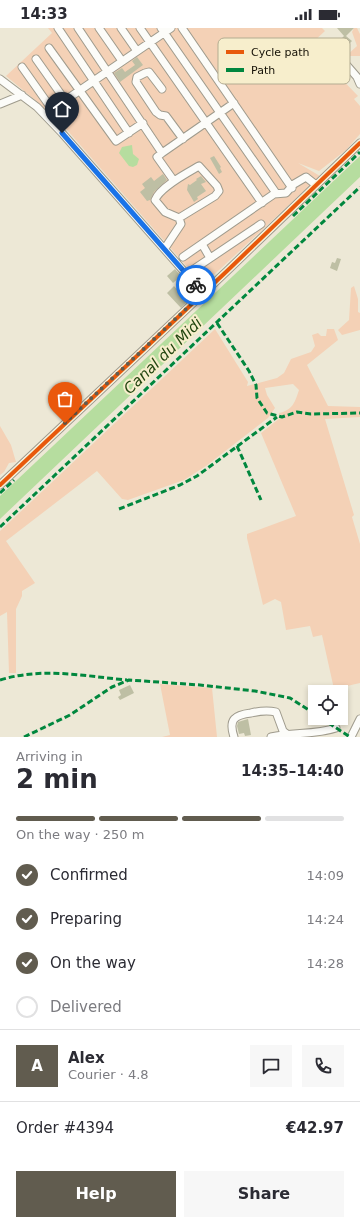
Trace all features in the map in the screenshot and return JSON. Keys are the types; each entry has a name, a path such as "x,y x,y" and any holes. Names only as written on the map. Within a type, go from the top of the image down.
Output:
{"street":[{"path":"58,28 130,133"},
{"path":"78,28 162,153"},
{"path":"99,28 122,62"},
{"path":"121,28 137,51"},
{"path":"140,28 262,203"},
{"path":"22,67 51,108 54,108 150,42 163,30 171,28"},
{"path":"182,28 218,80"},
{"path":"163,30 276,193"},
{"path":"49,48 116,141 130,133 142,123"},
{"path":"36,59 65,100"},
{"path":"350,69 357,77 360,84"},
{"path":"162,89 149,72 137,77 136,82 156,112 160,115 166,116 183,139"},
{"path":"0,79 37,107 71,142 203,293"},
{"path":"221,84 292,188"},
{"path":"0,104 22,95"},
{"path":"174,181 157,158 234,103"},
{"path":"0,484 360,143"},
{"path":"164,248 181,224 179,218 165,212 155,200 157,195 174,181 199,166 217,186 219,191 215,196 179,218"},
{"path":"183,257 276,193 286,193 294,184 306,177 316,185"},
{"path":"194,269 261,224"},
{"path":"202,244 210,258"},
{"path":"234,737 232,731 235,718 238,715 257,712 276,712 283,731 287,734"},
{"path":"351,737 360,719"},
{"path":"271,737 287,734 312,734 336,728"}],"shaded area":[{"path":"48,28 322,28 325,31 317,38 218,38 218,84 346,84 358,96 354,99 360,106 360,134 346,150 319,171 298,163 320,176 203,285 60,122 6,76 52,33"},
{"path":"354,28 357,28 360,34 360,56 350,56 350,52 357,46 352,32"},
{"path":"354,286 358,299 358,312 360,313 360,330 342,335 338,330 349,320 351,288"},
{"path":"215,329 248,382 247,386 277,378 284,373 291,359 311,352 315,346 312,335 318,333 321,336 326,336 327,329 334,329 338,340 307,365 328,406 360,407 360,417 325,419 354,515 352,517 360,544 360,683 348,686 333,685 322,635 313,637 310,626 286,630 281,602 275,599 263,605 247,538 247,534 296,516 261,433 280,418 279,413 284,412 293,405 299,390 293,384 265,388 267,395 275,408 268,418 206,466 184,480 128,500 122,499 97,471 6,541 35,583 22,591 22,596 16,609 16,673 9,673 7,612 0,616 0,531"},
{"path":"0,426 11,445 16,462 9,463 4,472 0,475"},
{"path":"160,684 212,688 217,737 162,737 170,735"}],"water":[{"path":"132,145 133,154 139,159 137,165 133,167 129,166 119,153 122,147"},
{"name":"Canal du Midi","path":"360,156 360,177 0,519 0,496"}],"building":[{"path":"337,28 354,28 346,36 348,38 342,38 344,36"},
{"path":"137,57 143,65 120,82 114,73 122,68 125,72 135,65 132,61"},
{"path":"214,156 221,167 222,172 219,174 210,158"},
{"path":"163,174 167,180 154,192 150,200 147,201 140,192 145,188 142,184 151,177 154,181"},
{"path":"201,176 206,182 201,184 206,191 197,197 198,199 194,202 187,190 188,184 190,185"},
{"path":"337,258 341,259 337,271 330,268 332,262 335,263"},
{"path":"175,269 181,276 173,283 167,276"},
{"path":"188,285 196,293 181,308 167,293 174,286 180,293"},
{"path":"130,685 134,693 120,700 118,697 121,695 119,690"},
{"path":"248,719 251,735 245,736 244,733 239,734 237,726 238,722"}],"marked path":[{"path":"293,216 360,152"},
{"path":"0,527 360,187"},
{"path":"217,323 249,371 256,385 257,398 267,413 282,417 297,412 311,414 360,413"},
{"path":"119,509 180,485 197,476 277,417"},
{"path":"237,446 261,500"},
{"path":"0,493 14,480"},
{"path":"0,680 16,676 47,673 127,680"},
{"path":"24,737 70,715 112,687 129,680 255,691 290,698 308,710"},
{"path":"332,725 350,737"}],"cycle path":[{"path":"0,485 360,143"}],"way so far":[{"path":"65,423 203,293 196,285"}],"route":[{"path":"62,133 84,156 196,285"}]}
